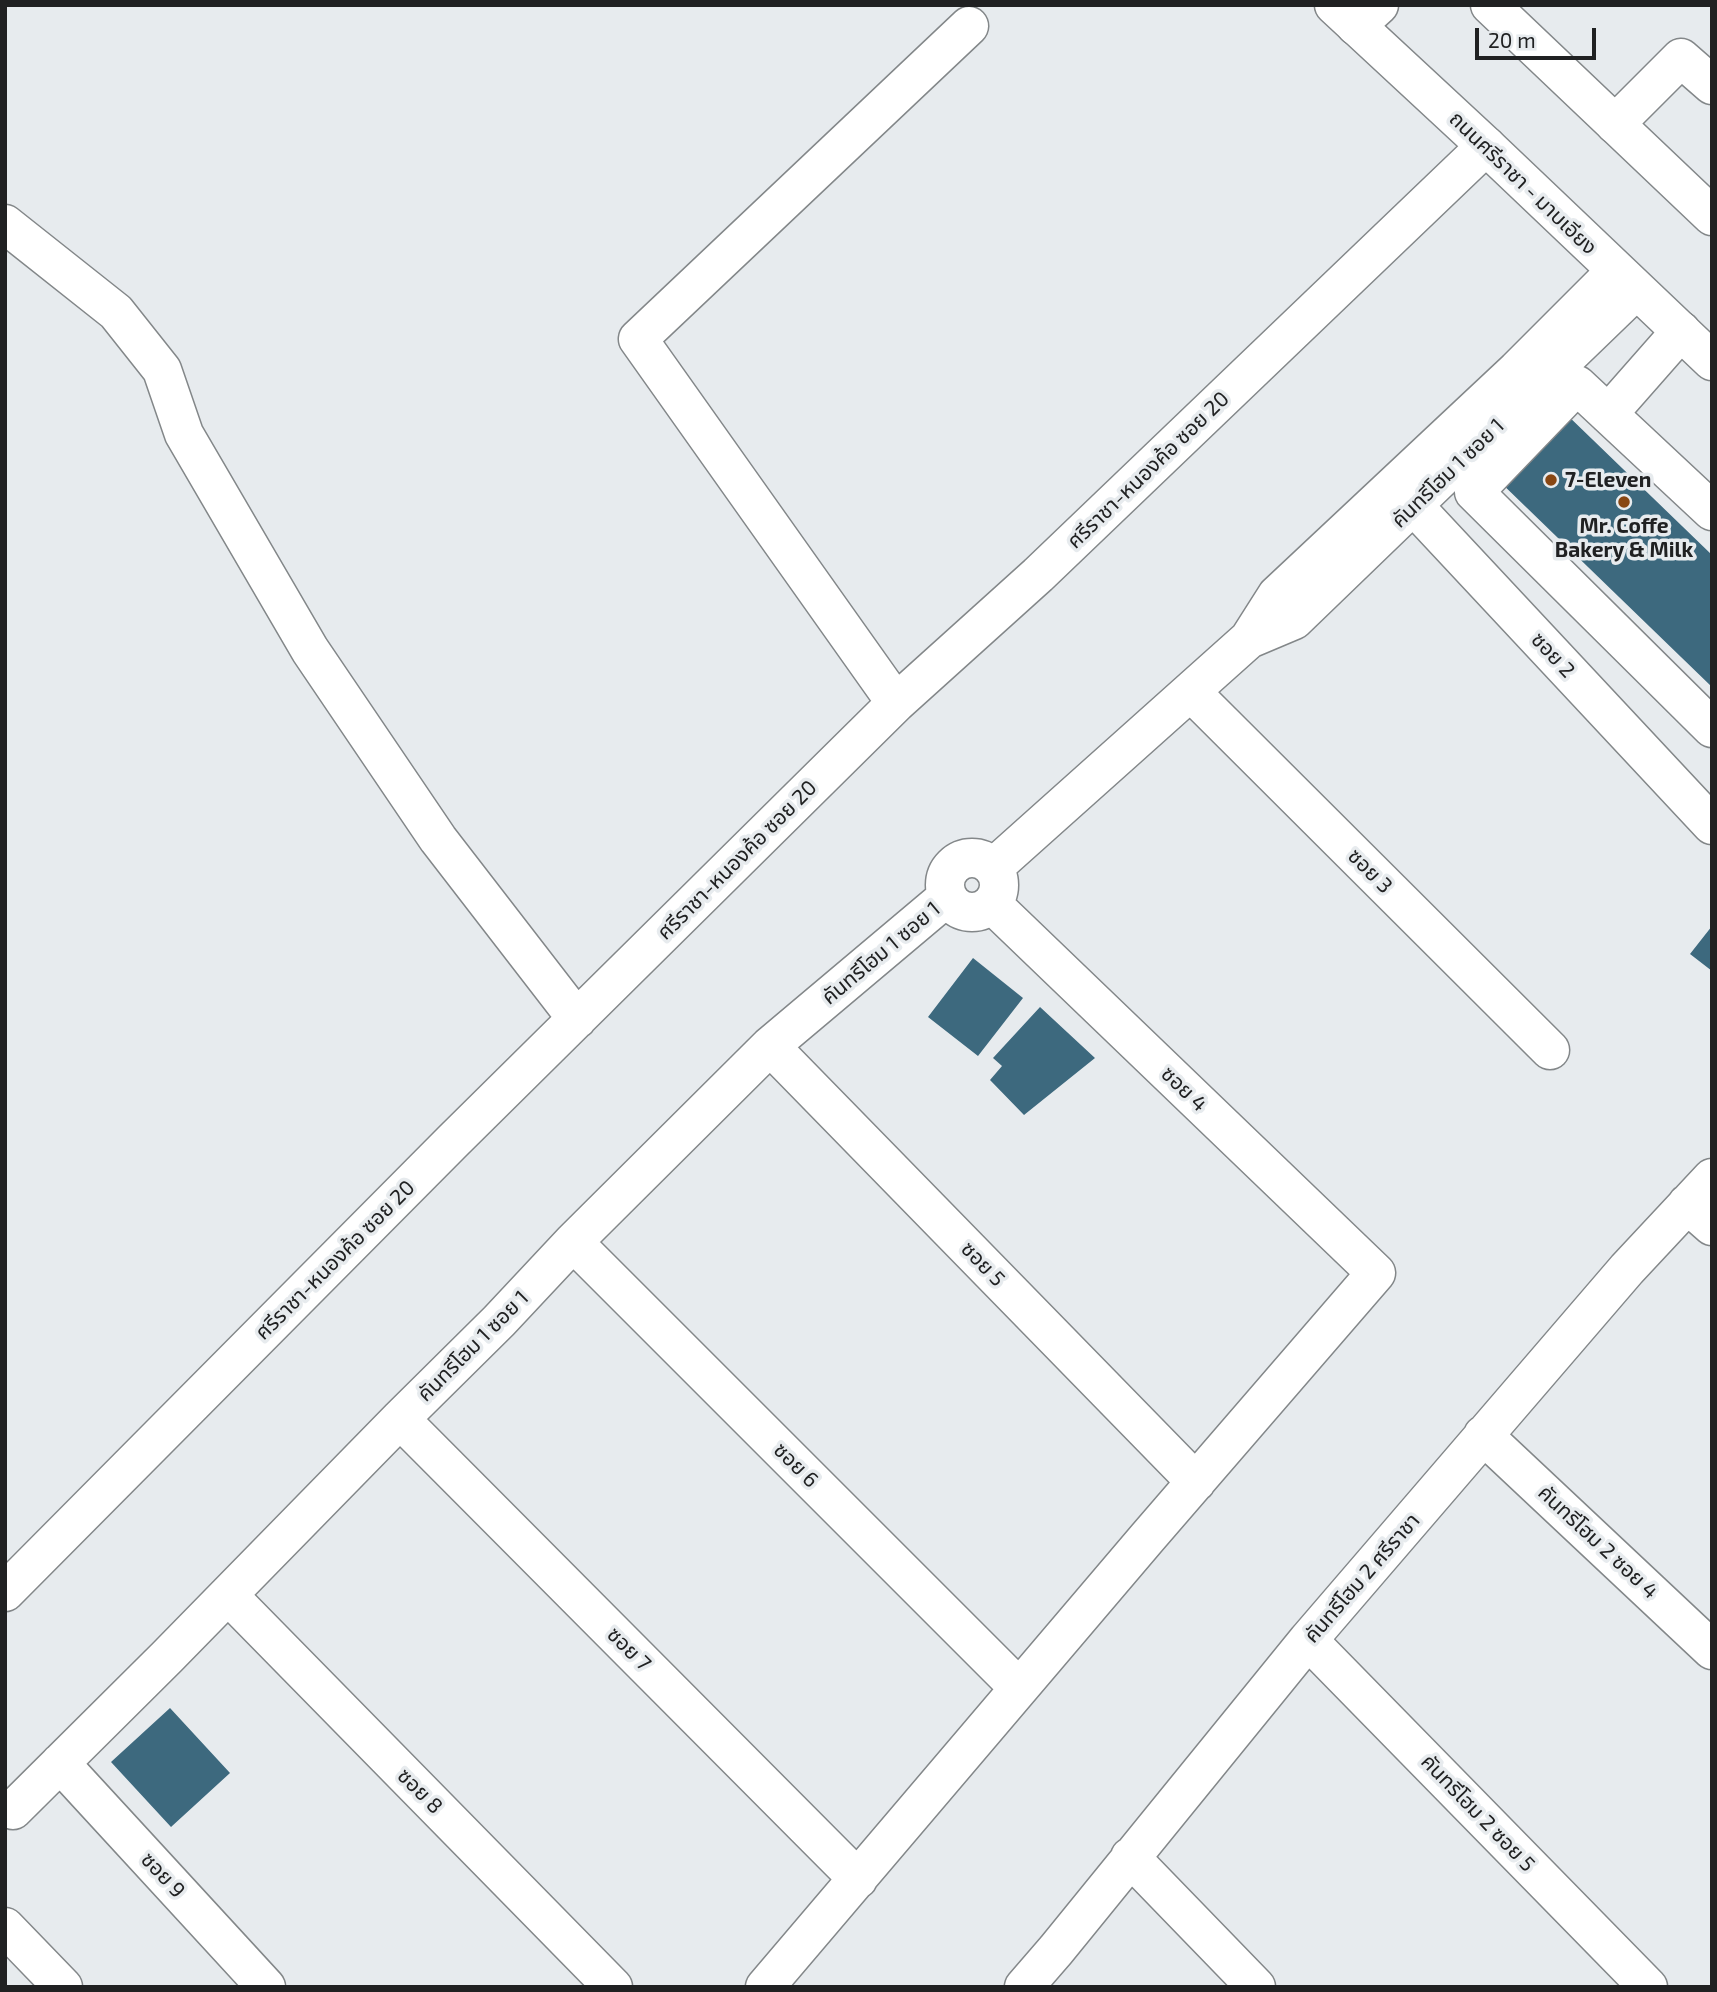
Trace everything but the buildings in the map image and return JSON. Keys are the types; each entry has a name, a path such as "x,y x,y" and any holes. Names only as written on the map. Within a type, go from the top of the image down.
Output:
{"street":[{"path":"1490,5 1712,216"},
{"name":"ถนนศรีราชา - มาบเอียง","path":"1356,12 1486,146 1712,361"},
{"path":"896,703 638,339 969,26"},
{"path":"1615,124 1681,58 1709,78"},
{"name":"ศรีราชา-หนองค้อ ซอย 20","path":"5,1592 896,703 1038,575 1486,146"},
{"path":"5,224 116,312 162,370 184,434 310,650 438,838 577,1019"},
{"name":"คันทรีโฮม 1 ซอย 1","path":"13,1810 770,1046 947,897 956,907 968,912 982,911 993,885 1249,639 1294,620 1404,496 1626,281"},
{"path":"1608,414 1681,331"},
{"path":"1712,511 1577,385 1474,492 1712,728"},
{"name":"ซอย 2","path":"1404,496 1712,825"},
{"name":"ซอย 3","path":"1191,692 1550,1050"},
{"name":"ซอย 4","path":"993,885 1376,1273 1196,1482"},
{"name":"ซอย 5","path":"770,1046 1196,1482"},
{"name":"คันทรีโฮม 2 ศรีราชา","path":"1024,1987 1308,1640 1483,1435 1627,1269 1703,1202"},
{"name":"ซอย 6","path":"573,1242 1019,1688"},
{"name":"ซอย 7","path":"400,1419 858,1879"},
{"name":"คันทรีโฮม 2 ซอย 4","path":"1483,1435 1712,1650"},
{"path":"765,1987 1196,1482"},
{"name":"ซอย 8","path":"228,1595 613,1987"},
{"name":"คันทรีโฮม 2 ซอย 5","path":"1308,1640 1648,1987"},
{"name":"ซอย 9","path":"60,1763 266,1987"},
{"path":"1130,1857 1256,1987"},
{"path":"5,1927 63,1987"}],"place":[{"name":"7-Eleven","path":"1551,480"},
{"name":"Mr. Coffe Bakery & Milk","path":"1624,502"}]}
